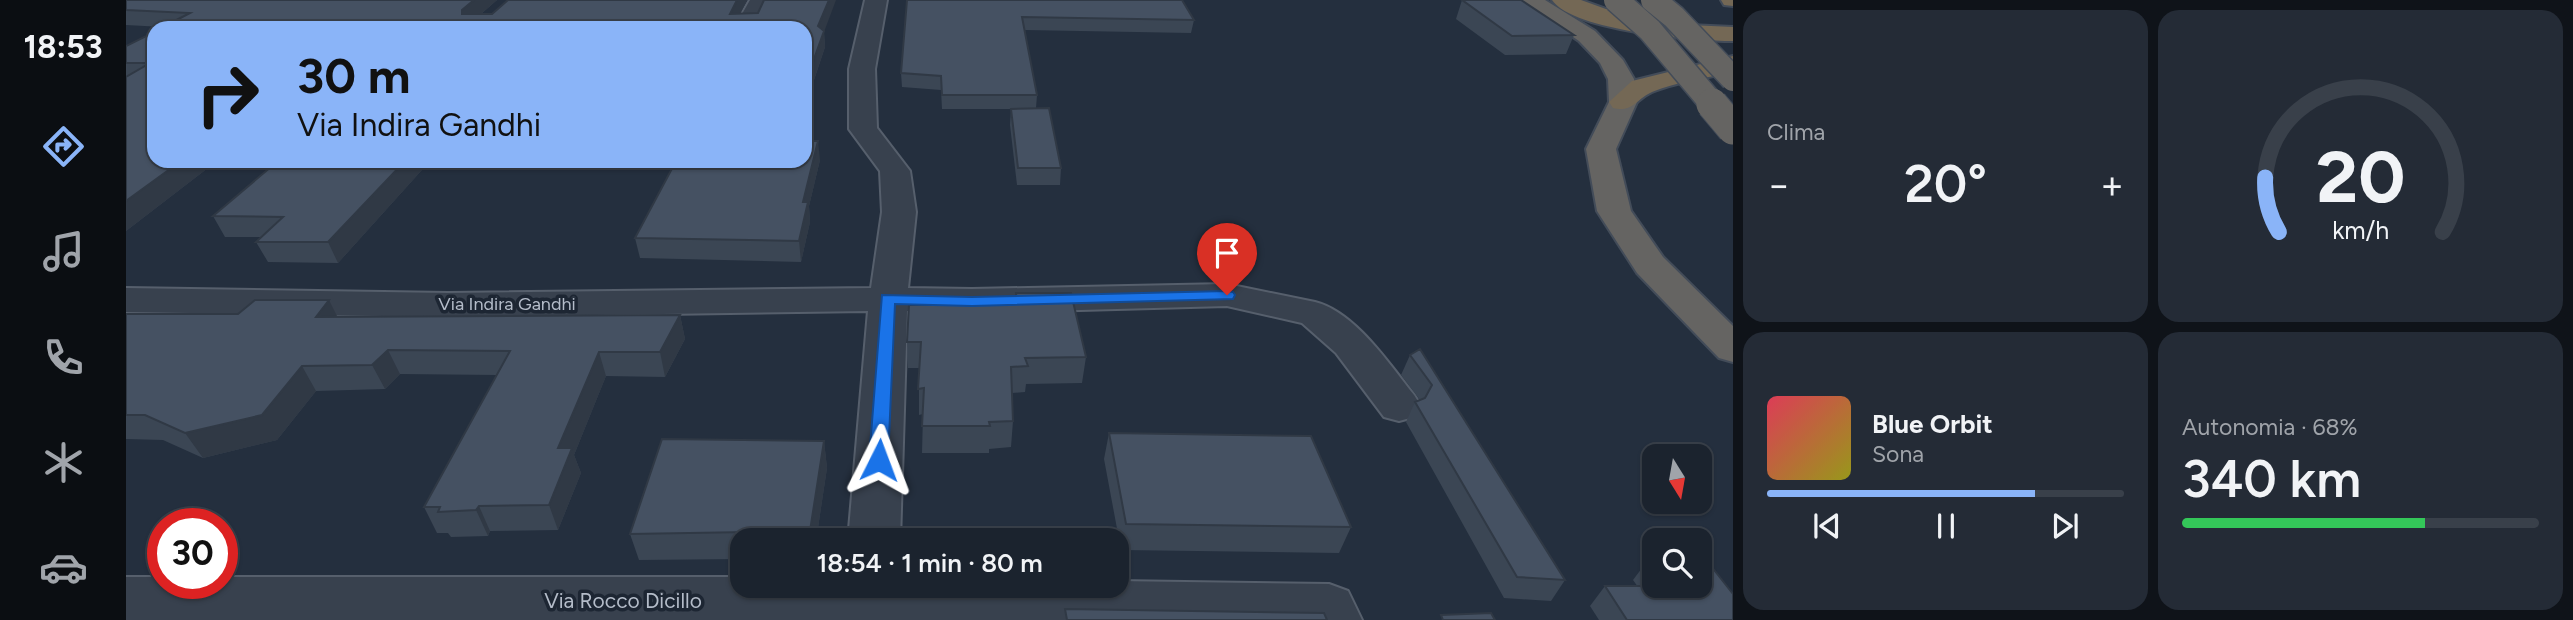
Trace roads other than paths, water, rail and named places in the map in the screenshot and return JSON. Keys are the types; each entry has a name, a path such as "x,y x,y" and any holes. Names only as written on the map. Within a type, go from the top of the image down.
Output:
{"highway":[{"path":"1530,0 1587,36 1611,60 1621,79 1623,102"},
{"path":"1563,0 1583,10 1626,24 1678,32 1733,34"},
{"path":"1616,0 1650,30 1733,129"},
{"path":"1653,0 1674,17 1733,79"},
{"path":"1733,64 1642,87 1623,102 1601,149 1614,211 1650,265 1733,349"}],"street":[{"path":"750,21 761,0"},
{"path":"875,528 888,299 898,212 895,171 863,128 862,69 876,0"},
{"name":"Via Indira Gandhi","path":"126,300 448,305 888,299 972,301 1227,295 1315,314 1350,344 1399,406"},
{"name":"Via Rocco Dicillo","path":"126,601 730,595"},
{"name":"Via Rocco Dicillo","path":"963,598 1332,614"}]}
